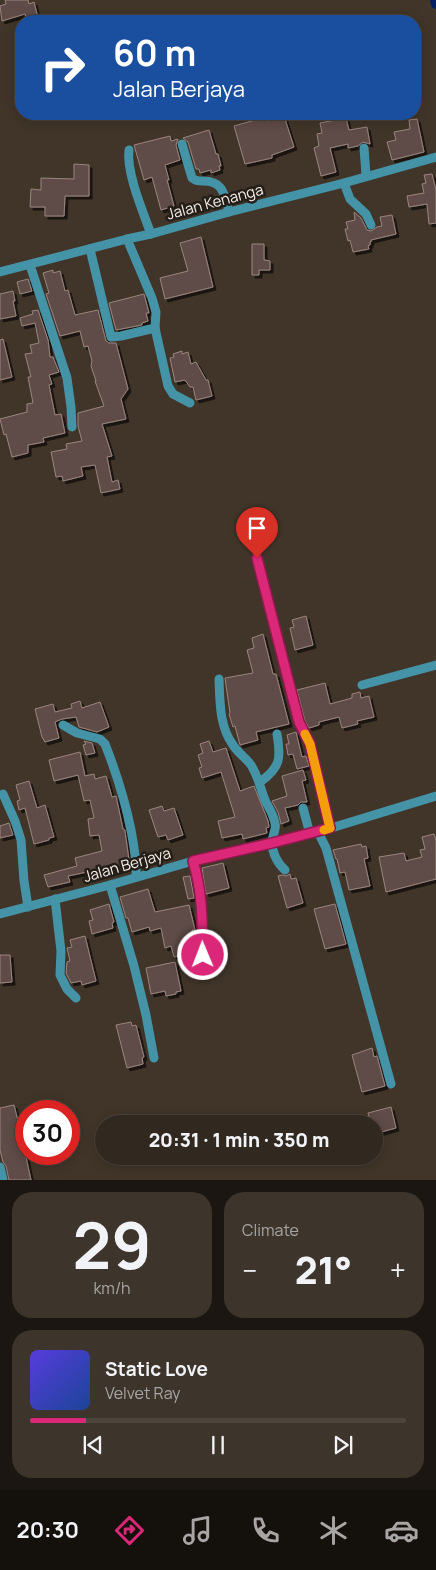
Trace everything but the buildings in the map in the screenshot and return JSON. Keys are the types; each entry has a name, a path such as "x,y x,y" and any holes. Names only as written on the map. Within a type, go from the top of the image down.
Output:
{"street":[{"path":"182,144 192,178 195,180 214,181 219,185 229,212"},
{"path":"364,148 366,175"},
{"path":"129,150 128,159 136,191 150,234"},
{"name":"Jalan Kenanga","path":"0,272 344,183 366,175 436,157"},
{"path":"344,183 350,199 366,214 371,225"},
{"path":"127,239 156,312 155,328 168,386 174,394 190,403"},
{"path":"90,249 111,337 155,328"},
{"path":"30,265 67,378 72,407 72,427"},
{"path":"257,558 299,722 310,744 330,828"},
{"path":"362,685 436,666"},
{"path":"220,679 220,710 225,728 232,745 250,763 260,782 265,800 276,822 272,843 275,855 279,864 285,870"},
{"path":"63,725 77,733 100,739 104,744 118,778 126,807 137,864 136,877"},
{"path":"260,782 270,775 280,758 278,734"},
{"path":"3,794 21,840 28,907"},
{"name":"Jalan Berjaya","path":"0,914 193,861 314,833 436,796"},
{"path":"303,808 314,833 326,848 391,1084"},
{"path":"193,861 199,880 202,903 203,955"},
{"path":"110,885 136,974 154,1058"},
{"path":"55,899 61,950 60,975 67,989 76,998"},
{"path":"0,1167 4,1180"}],"waterway":[{"path":"435,0 436,4"}],"slow traffic":[{"path":"305,734 310,744 330,828 324,830"}],"route":[{"path":"203,955 202,903 199,880 193,861 330,828 310,744 299,722 257,558"}]}
